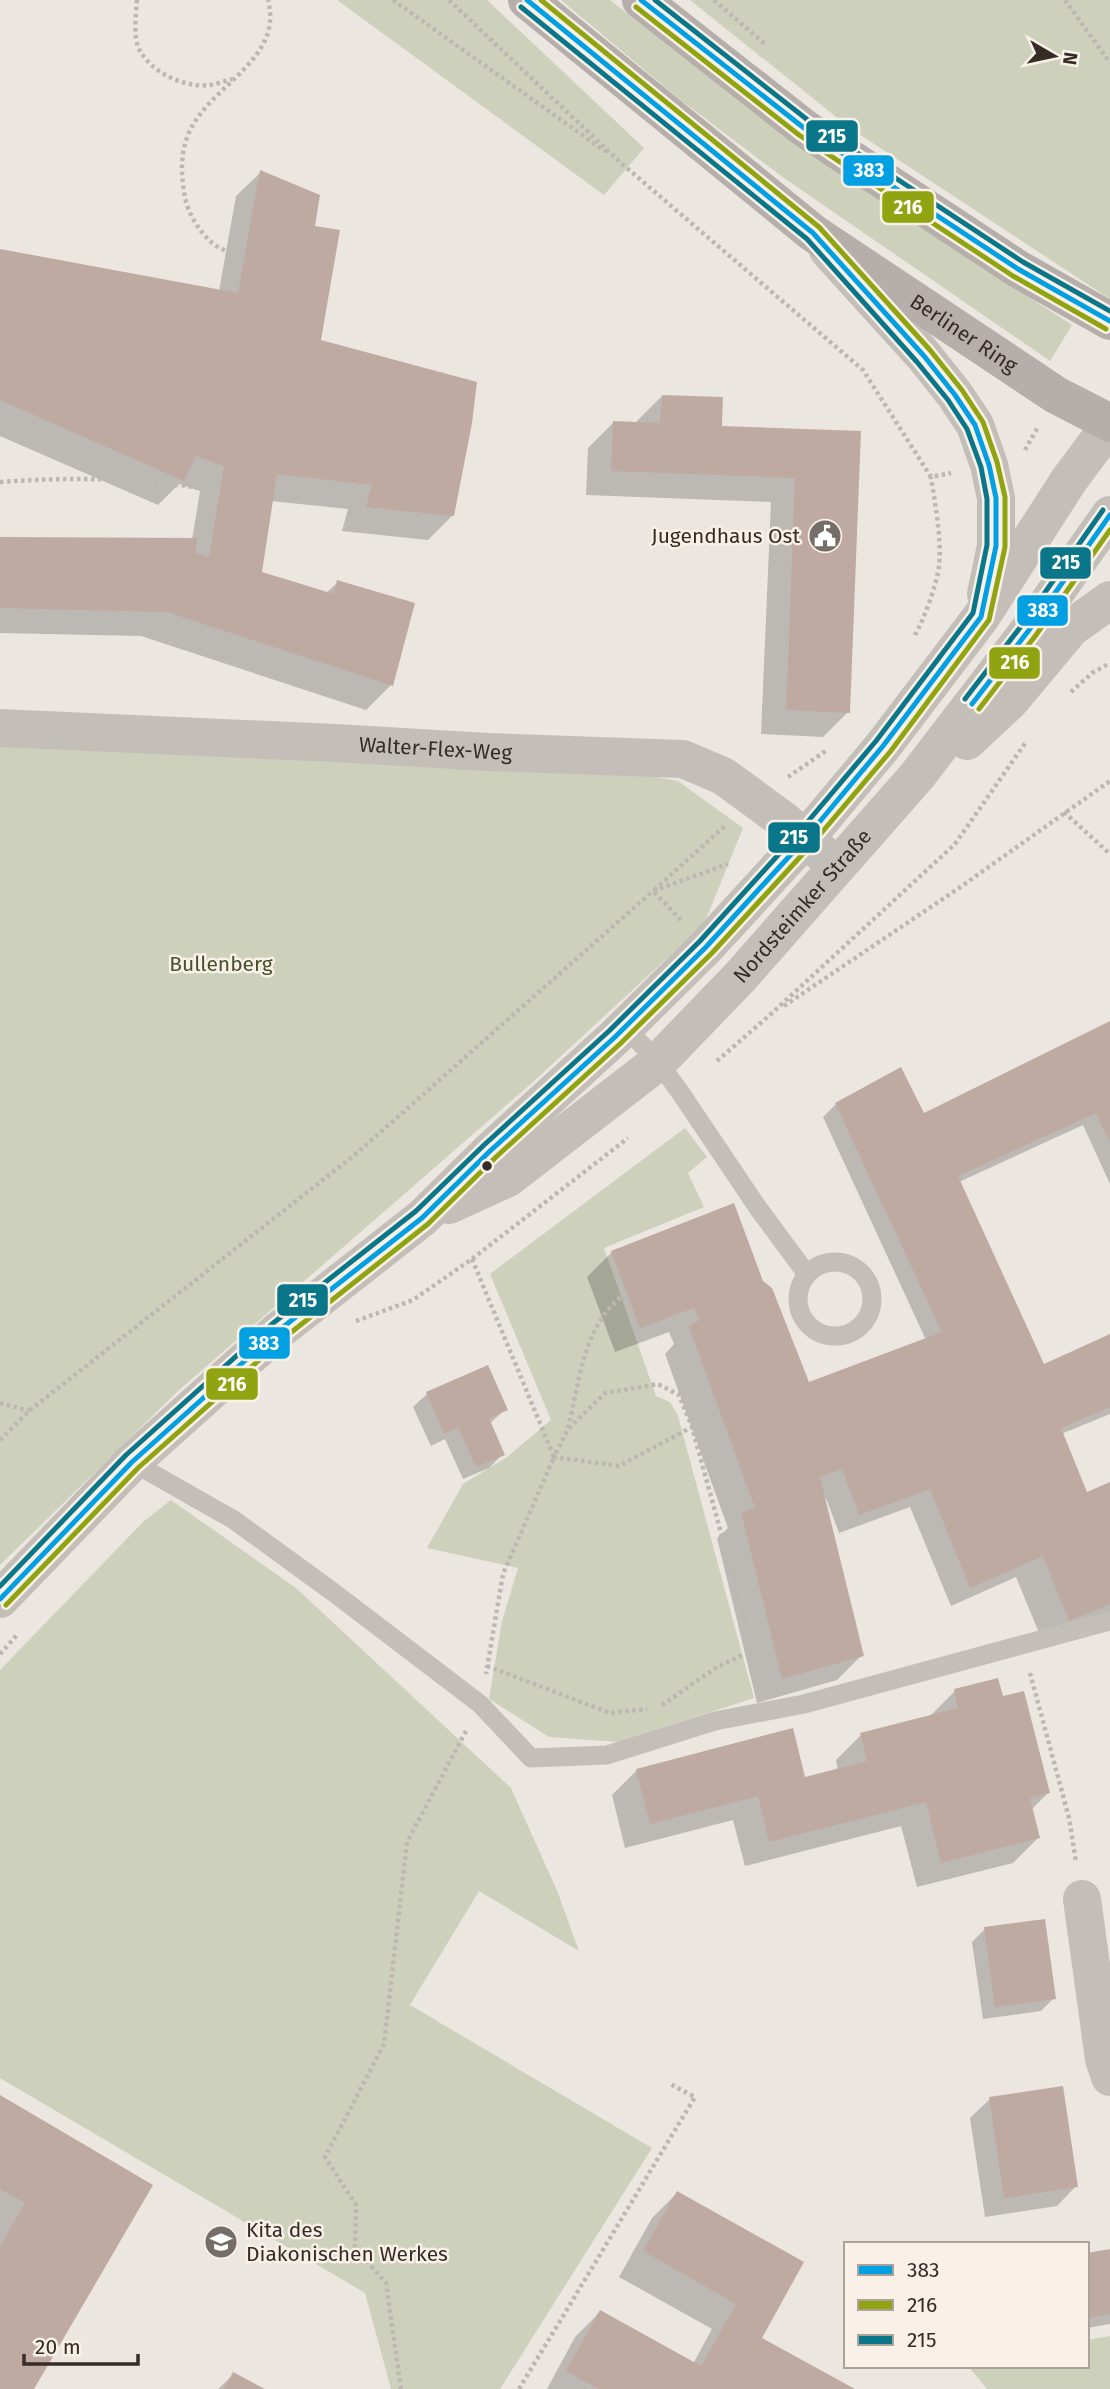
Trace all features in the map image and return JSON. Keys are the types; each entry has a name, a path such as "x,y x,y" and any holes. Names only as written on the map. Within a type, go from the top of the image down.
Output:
{"main road":[{"name":"Berliner Ring","path":"527,0 813,233 1056,395 1110,424"},
{"path":"641,0 804,128 1018,269 1110,321"}],"street":[{"path":"813,233 924,356 975,425 989,465 996,498 996,546 981,617"},
{"name":"Nordsteimker Straße","path":"0,1599 132,1462 278,1331 422,1218 706,947 806,838 883,746 981,617 1069,480 1110,424"},
{"name":"Nordsteimker Straße","path":"422,1218 508,1178 658,1062 740,977 917,776 1029,631 1110,515"},
{"path":"917,776 968,741 1009,702 1071,628 1110,600"},
{"name":"Walter-Flex-Weg","path":"0,728 683,759 723,776 806,838 837,866"},
{"path":"1082,1899 1104,2059 1110,2077"}],"lane":[{"path":"625,1027 658,1062 806,1273"},
{"path":"132,1462 234,1520 333,1592 480,1704 531,1758 607,1755 715,1721 804,1704 1110,1621"}],"path":[{"path":"137,0 138,48 148,62 161,73 210,85 233,79"},
{"path":"244,259 211,242 186,209 181,172 183,147 194,123 250,64 263,46 270,27 268,0"},
{"path":"393,0 621,163"},
{"path":"449,0 621,163 863,370 931,477 937,514 939,566 922,624 910,645"},
{"path":"1065,0 1110,63"},
{"path":"931,477 989,465"},
{"path":"0,482 55,478 150,481 201,488 215,516"},
{"path":"1063,700 1091,673 1110,663"},
{"path":"680,1092 771,1014 954,844 1029,738"},
{"path":"771,1014 959,888 1110,781"},
{"path":"1065,812 1110,854"},
{"path":"0,1440 29,1411 357,1153 653,891 730,863"},
{"path":"354,1322 413,1300 472,1259 635,1132"},
{"path":"472,1259 554,1457"},
{"path":"401,2389 386,2283 355,2248 356,2205 325,2157 384,2044 407,1842 480,1704 503,1574 568,1429 590,1340 613,1302 624,1294"},
{"path":"487,1665 610,1713 658,1708 717,1667 753,1650 692,1427 679,1395 658,1384 605,1393 568,1429"},
{"path":"0,1403 29,1411"},
{"path":"554,1457 619,1466 692,1427"},
{"path":"1023,1646 1069,1818 1082,1899"},
{"path":"519,2389 695,2097 670,2084"}],"green space":[{"path":"337,0 487,0 644,148 604,195"},
{"path":"561,0 610,0 792,142 1072,325 1050,361 784,178 678,98"},
{"path":"690,0 1110,0 1110,299 850,128"},
{"name":"Bullenberg","path":"0,729 524,752 678,781 743,828 704,924 534,1081 178,1391 0,1565"},
{"path":"685,1128 707,1157 688,1173 704,1207 604,1248 656,1396 670,1402 678,1416 754,1698 618,1742 549,1737 489,1699 502,1621 518,1568 427,1548 463,1484 507,1457 551,1420 490,1274"},
{"path":"171,1500 296,1588 511,1788 558,1893 579,1951 479,1891 410,2005 652,2148 500,2389 391,2389 365,2293 0,2078 0,1670 143,1522"},
{"path":"1110,2336 1110,2389 987,2389 970,2368 1089,2368 1089,2340"}],"building":[{"path":"260,170 320,195 315,226 340,230 321,340 477,382 454,516 366,507 372,485 277,474 262,572 334,594 337,580 415,603 393,686 167,612 0,608 0,537 197,538 196,553 209,557 224,466 196,456 184,481 0,400 0,249 238,293"},
{"name":"Jugendhaus Ost","path":"662,395 723,397 722,426 861,431 850,713 786,710 795,478 611,471 613,421 660,423"},
{"path":"1110,1021 1110,1143 1096,1113 958,1176 1044,1364 1110,1334 1110,1407 1061,1428 1087,1492 1110,1482 1110,1604 1069,1621 1043,1556 970,1588 930,1489 859,1515 842,1469 820,1477 864,1656 782,1679 741,1512 755,1508 689,1327 699,1320 694,1308 640,1328 611,1251 734,1203 763,1281 772,1288 809,1382 942,1332 835,1103 901,1067 924,1113"},
{"path":"488,1365 508,1410 489,1418 505,1455 476,1467 458,1427 444,1434 426,1392"},
{"path":"998,1678 1003,1696 1024,1691 1050,1793 1030,1798 1040,1838 941,1863 926,1802 769,1842 758,1796 650,1824 636,1769 793,1728 805,1777 867,1761 860,1733 958,1708 954,1689"},
{"path":"1045,1919 1056,1999 995,2007 984,1927"},
{"path":"1063,2086 1078,2187 1004,2198 989,2097"},
{"path":"0,2095 153,2185 34,2389 0,2389 0,2246 25,2203 0,2189"},
{"path":"677,2191 804,2262 762,2338 855,2389 598,2389 566,2371 600,2310 701,2366 736,2304 643,2251"},
{"path":"1110,2249 1110,2314 1089,2318 1089,2253"},
{"path":"233,2372 265,2389 224,2389"}],"transit line":[{"name":"383","path":"0,1599 132,1462 278,1331 422,1218 490,1151 615,1037 706,947 806,838 883,746 981,617 996,546 996,498 989,465 975,425 955,395 924,356 813,233 527,0"},
{"name":"216","path":"6,1605 138,1468 284,1338 428,1224 496,1157 621,1043 712,953 812,844 890,752 989,620 1005,547 1005,497 997,462 983,422 962,390 930,350 819,227 541,0"},
{"name":"383","path":"641,0 804,128 1018,269 1110,321"},
{"name":"215","path":"655,0 809,121 1023,262 1110,311"},
{"name":"215","path":"0,1586 126,1455 272,1324 416,1211 609,1031 700,941 799,832 876,741 973,613 987,545 987,499 981,467 967,429 948,400 807,239 521,7"},
{"name":"216","path":"636,7 799,135 1013,276 1106,329"},
{"name":"215","path":"965,699 1022,625 1103,510"},
{"name":"383","path":"972,704 1029,630 1110,515"},
{"name":"216","path":"979,709 1036,635 1110,530"}],"place":[{"name":"Jugendhaus Ost","path":"825,536"},
{"name":"Kita des Diakonischen Werkes","path":"221,2242"}]}
